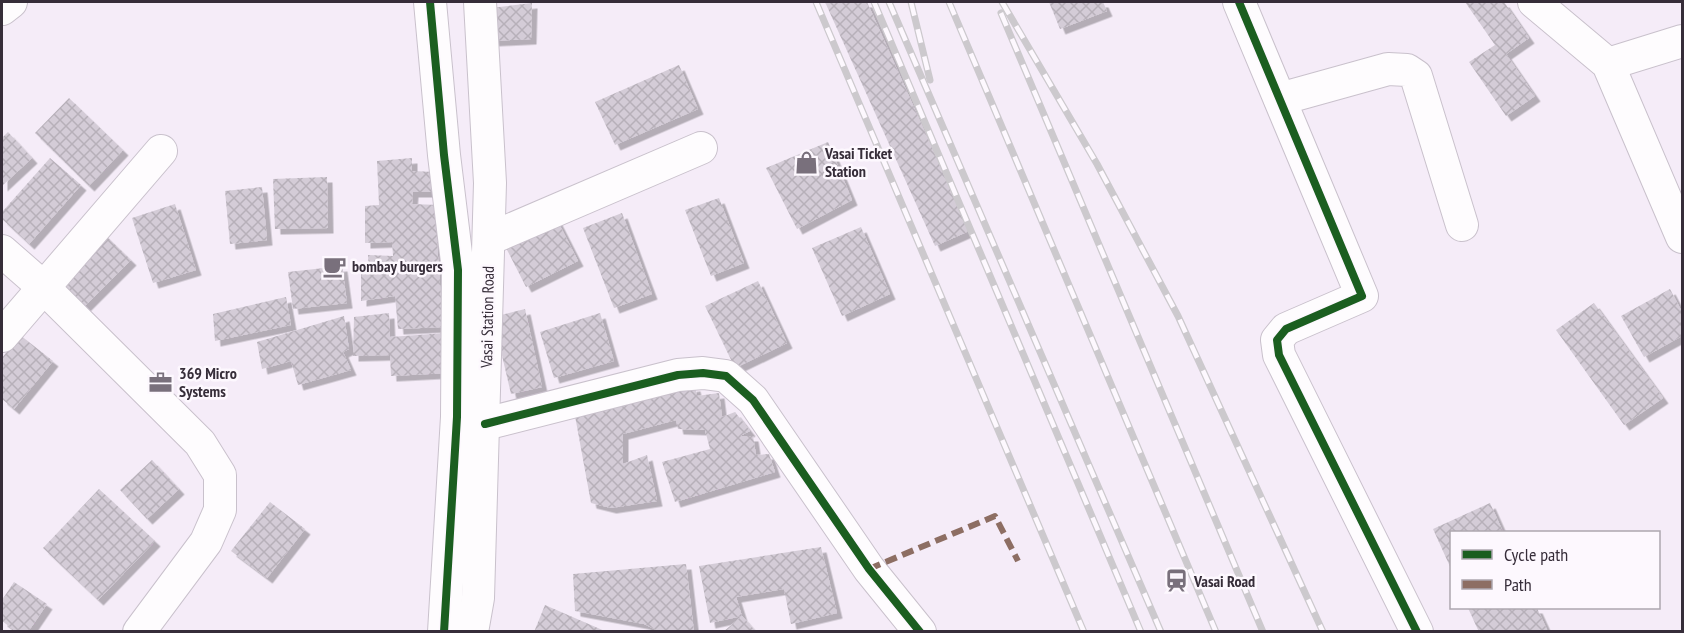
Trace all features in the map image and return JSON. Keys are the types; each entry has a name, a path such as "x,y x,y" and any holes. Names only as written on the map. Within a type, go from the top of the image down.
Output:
{"street":[{"path":"2,9 11,2"},
{"path":"430,2 444,155 458,270 457,417 444,632"},
{"name":"Vasai Station Road","path":"472,632 478,598 485,424 490,183 480,2"},
{"path":"1239,2 1362,296 1286,329 1277,340 1279,355 1417,632"},
{"path":"1534,2 1608,64 1683,237"},
{"path":"1608,64 1683,41"},
{"path":"1280,99 1388,69 1407,70 1416,76 1462,225"},
{"path":"489,239 701,148"},
{"path":"2,336 42,286 161,151"},
{"path":"2,251 42,286 200,443 220,475 220,510 206,542 139,632"},
{"path":"485,424 678,375 703,373 726,376 753,400 869,569 920,632"}],"building":[{"path":"825,2 867,2 969,231 935,246"},
{"path":"1049,2 1103,2 1107,11 1060,29"},
{"path":"1465,2 1504,2 1529,38 1506,54 1535,96 1506,116 1469,62 1495,45"},
{"path":"532,3 531,39 490,41 491,8"},
{"path":"679,65 698,109 615,145 595,102"},
{"path":"69,98 123,150 89,186 35,133"},
{"path":"8,132 32,158 2,186 2,138"},
{"path":"828,142 852,200 797,229 766,168"},
{"path":"50,158 81,185 29,244 2,219 2,212"},
{"path":"412,158 412,171 436,172 436,192 413,192 412,204 439,205 443,242 437,242 443,327 398,329 395,296 361,301 361,273 369,272 368,255 393,256 392,242 365,243 365,206 379,205 377,161"},
{"path":"327,177 328,228 275,229 273,179"},
{"path":"262,187 267,240 230,244 225,191"},
{"path":"719,198 744,263 711,276 685,210"},
{"path":"175,204 196,270 153,283 132,218"},
{"path":"622,213 652,294 614,308 583,228"},
{"path":"554,214 578,261 526,287 502,240"},
{"path":"861,227 890,294 842,316 812,248"},
{"path":"103,233 131,260 81,310 54,284"},
{"path":"342,266 347,303 293,309 288,272"},
{"path":"758,281 787,343 735,368 705,306"},
{"path":"1670,289 1682,312 1682,336 1644,357 1621,316"},
{"path":"286,297 291,325 215,341 213,314"},
{"path":"1594,303 1663,398 1624,425 1556,330"},
{"path":"525,309 542,387 511,394 493,317"},
{"path":"389,313 390,337 445,333 448,373 391,376 390,355 353,356 354,317"},
{"path":"600,313 614,361 554,378 540,332"},
{"path":"344,316 349,349 343,352 351,370 298,385 291,361 262,369 257,342"},
{"path":"20,335 53,361 14,409 2,399 2,358"},
{"path":"695,386 697,396 719,393 722,417 735,412 750,431 740,436 753,436 756,455 769,454 775,472 675,502 662,462 710,449 705,430 678,429 676,420 623,434 623,464 647,455 657,501 611,508 591,503 573,405"},
{"path":"152,460 179,489 147,519 120,490"},
{"path":"99,489 155,541 98,600 43,548"},
{"path":"270,502 305,529 267,578 231,551"},
{"path":"1490,503 1503,531 1450,531 1450,567 1433,529"},
{"path":"821,547 837,613 791,624 784,589 736,597 742,616 710,623 699,566"},
{"path":"686,564 694,632 661,632 644,624 575,611 573,574"},
{"path":"14,582 47,604 28,632 17,632 2,621 2,600"},
{"path":"545,605 607,632 534,632"},
{"path":"1468,609 1537,609 1548,632 1479,632"},
{"path":"742,616 756,632 723,632"}],"railway":[{"path":"816,2 1084,632"},
{"path":"874,2 1141,632"},
{"path":"889,2 1161,632"},
{"path":"911,2 930,80"},
{"path":"949,2 1216,632"},
{"path":"1002,2 1097,164 1178,316 1323,632"},
{"path":"1001,13 1263,632"}],"marked path":[{"path":"869,569 995,516 1018,561"}],"cycle path":[{"path":"430,2 444,155 458,270 457,417 444,632"},
{"path":"1239,2 1362,296 1286,329 1277,340 1279,355 1417,632"},
{"path":"485,424 678,375 703,373 726,376 753,400 869,569 920,632"}],"place":[{"name":"Vasai Ticket Station","path":"807,162"},
{"name":"bombay burgers","path":"334,266"},
{"name":"369 Micro Systems","path":"161,382"},
{"name":"Vasai Road","path":"1176,581"}]}
